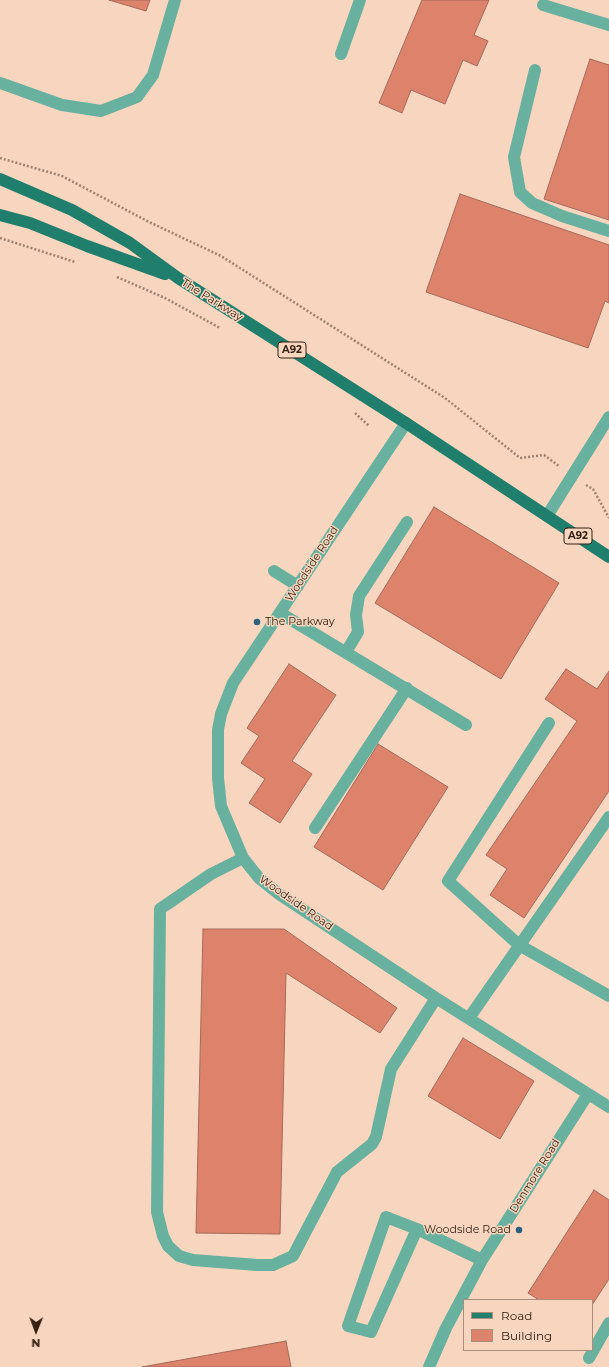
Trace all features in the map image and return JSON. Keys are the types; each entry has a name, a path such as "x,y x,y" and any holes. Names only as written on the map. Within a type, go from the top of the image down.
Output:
{"main road":[{"name":"The Parkway","path":"0,179 72,210 130,243 178,278 406,423 609,557"},
{"name":"The Parkway","path":"0,215 30,223 87,246 178,278"}],"street":[{"path":"0,83 62,105 101,111 137,97 153,75 175,0"},
{"path":"341,54 360,0"},
{"path":"543,5 609,25"},
{"path":"536,70 514,157 520,192 532,203 562,216 609,231"},
{"path":"547,516 609,416"},
{"name":"Woodside Road","path":"406,423 233,683 221,714 218,730 218,778 221,806 243,858 259,878 279,894 436,998 609,1107"},
{"path":"346,652 358,632 356,615 359,596 408,522"},
{"path":"274,570 298,586"},
{"path":"280,613 407,688 466,725"},
{"path":"315,828 407,688"},
{"path":"549,724 448,881 519,945 609,996"},
{"path":"469,1018 609,817"},
{"path":"243,858 211,874 160,909 157,1212 168,1246 179,1256 193,1260 256,1265 273,1265 293,1256 337,1172 372,1144 376,1137 391,1069 436,998"},
{"name":"Denmore Road","path":"429,1367 446,1328 482,1260 588,1094"},
{"path":"417,1229 371,1332 348,1326 386,1217 417,1229 482,1260"},
{"path":"589,1358 609,1323"}],"path":[{"path":"0,158 62,176 149,222 221,256 445,398 520,458 544,455 571,476 593,489 609,518"},
{"path":"0,238 79,263"},
{"path":"116,277 165,298 224,330"},
{"path":"352,410 369,426"}],"building":[{"path":"109,0 150,0 146,11"},
{"path":"422,0 489,0 474,35 488,41 477,66 463,60 445,104 411,90 402,113 379,103"},
{"path":"590,59 609,65 609,220 544,199"},
{"path":"460,194 609,245 609,303 605,301 588,348 426,292"},
{"path":"434,507 559,583 501,679 375,603"},
{"path":"289,664 336,695 292,761 312,774 280,823 249,803 265,779 241,763 259,736 247,728"},
{"path":"566,669 597,689 609,671 609,791 524,918 490,895 507,869 486,855 577,721 545,699"},
{"path":"378,744 448,787 383,890 314,847"},
{"path":"203,929 284,929 397,1008 380,1033 286,973 280,1234 196,1233"},
{"path":"463,1038 534,1081 500,1139 428,1096"},
{"path":"594,1190 609,1200 609,1279 593,1303 593,1299 537,1299 528,1293"},
{"path":"286,1341 291,1367 142,1367"}],"place":[{"name":"The Parkway","path":"257,622"},
{"name":"Woodside Road","path":"519,1230"}]}
